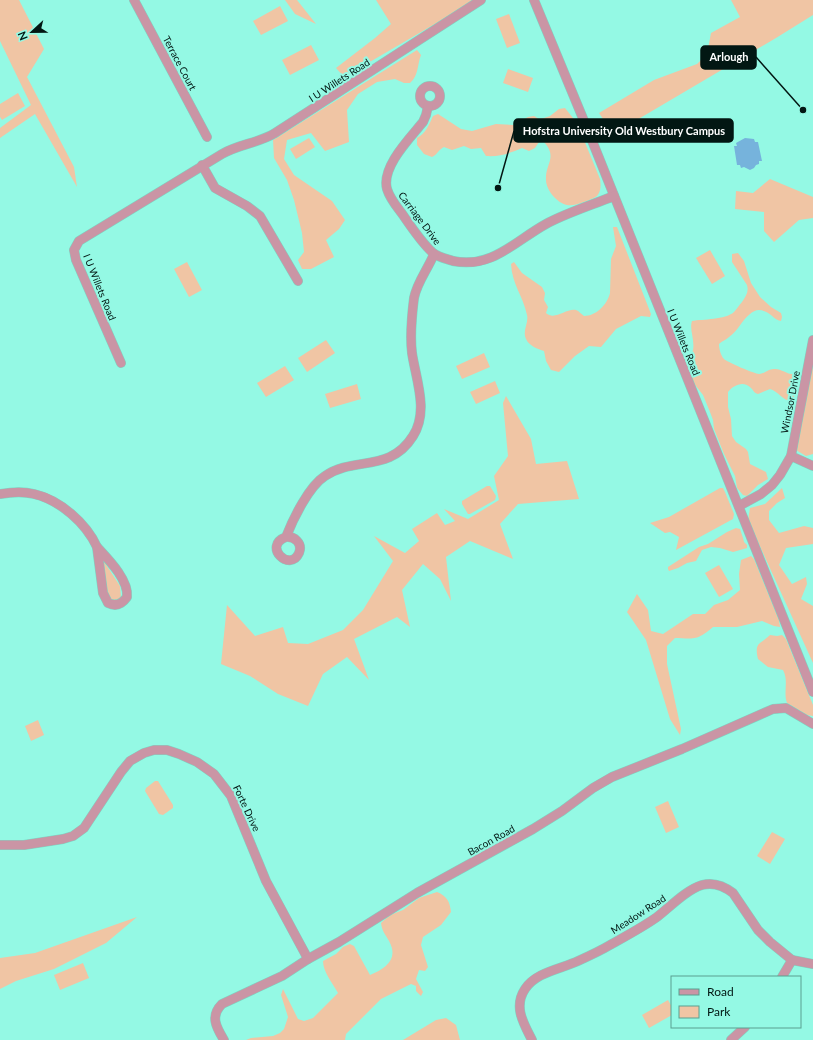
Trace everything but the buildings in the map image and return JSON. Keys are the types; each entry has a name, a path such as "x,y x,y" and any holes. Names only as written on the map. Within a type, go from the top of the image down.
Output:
{"street":[{"name":"Terrace Court","path":"134,0 207,137"},
{"name":"I U Willets Road","path":"121,363 74,254 75,247 82,238 202,165 235,147 262,140 275,133 481,0"},
{"name":"I U Willets Road","path":"534,0 813,692"},
{"name":"Carriage Drive","path":"428,106 423,122 390,164 386,183 390,198 419,238 434,254 460,262 476,262 486,260 497,255 547,223 614,196"},
{"path":"202,165 215,188 247,206 260,216 298,281"},
{"path":"286,536 310,492 323,476 339,468 374,462 391,457 404,447 414,434 419,420 421,406 412,352 414,300 419,283 434,254"},
{"name":"Windsor Drive","path":"739,506 761,494 772,485 791,456 813,340"},
{"path":"791,456 813,466"},
{"path":"0,494 21,492 35,494 53,501 74,517 114,567 125,586 127,597 119,604 115,605 108,603 103,593 97,547"},
{"name":"Bacon Road","path":"224,1040 214,1015 218,1008 226,1002 282,976 417,893 534,829 593,788 612,777 682,749 772,709 786,708 813,724"},
{"name":"Forte Drive","path":"0,845 24,845 73,836 84,828 130,761 144,753 154,750 167,750 179,754 197,762 214,774 231,796 266,881 308,959"},
{"name":"Meadow Road","path":"532,1040 521,1017 520,1011 524,990 530,983 539,977 578,961 610,945 656,917 691,891 708,884 715,884 733,893 758,930 792,960 813,964"},
{"path":"783,976 792,960"},
{"path":"731,1040 744,1028"}],"green space":[{"path":"0,0 19,0 44,49 27,77 74,167 77,187 35,114 0,138 0,128 31,105 0,41"},
{"path":"285,0 297,0 316,24 295,14"},
{"path":"376,0 476,0 344,77 336,68 391,24"},
{"path":"731,0 813,0 813,15 613,134 599,113 654,80 697,64 707,54 711,33 740,17"},
{"path":"280,6 288,21 261,35 253,21"},
{"path":"509,14 520,43 507,48 496,19"},
{"path":"311,45 319,60 290,75 282,60"},
{"path":"417,50 421,55 415,77 410,83 404,83 395,79 377,82 358,94 347,110 349,142 325,151 311,133 287,140 284,159 294,175 332,201 345,220 339,229 326,240 334,257 311,269 302,269 298,260 304,252 302,233 294,200 287,180 274,158 273,140"},
{"path":"508,69 533,78 528,92 503,83"},
{"path":"18,93 25,106 2,120 0,117 0,104"},
{"path":"565,108 577,123 601,184 597,196 578,204 563,204 550,192 546,184 546,174 551,157 550,152 544,142 539,142 535,148 529,151 522,148 496,156 486,156 481,148 471,149 464,146 452,150 444,147 432,157 424,154 417,145 417,138 429,126 433,116 438,114 461,129 472,131 496,124 513,125 528,117 534,116 539,119 544,118 550,116 559,109"},
{"path":"309,138 315,147 296,159 290,149"},
{"path":"770,179 813,197 813,218 799,220 774,242 764,231 764,212 735,209 736,191 753,193"},
{"path":"613,227 617,227 651,314 650,317 641,316 616,329 601,347 589,346 575,356 559,372 551,370 546,361 544,351 531,345 526,339 525,333 527,315 513,278 511,264 514,262 522,273 542,287 545,293 544,300 548,307 546,313 553,316 572,310 577,310 584,316 588,316 597,312 604,306 609,297 611,259 616,246"},
{"path":"710,250 725,276 712,284 696,258"},
{"path":"738,253 744,261 751,283 760,297 771,307 781,313 782,317 781,321 775,319 769,313 758,310 747,316 732,335 719,344 722,356 730,363 759,374 772,369 777,369 789,374 795,374 796,378 793,385 794,397 791,401 785,399 770,389 757,394 745,384 739,384 728,392 728,407 731,419 732,436 736,442 748,452 750,464 766,472 768,479 758,485 747,496 743,495 737,488 735,476 714,429 713,420 703,395 692,381 684,362 692,354 693,350 691,328 692,321 720,318 730,315 735,311 746,296 748,290 747,285 732,262 732,254"},
{"path":"187,262 202,290 189,297 174,269"},
{"path":"326,340 335,353 307,372 298,358"},
{"path":"484,353 490,367 462,379 456,366"},
{"path":"813,358 813,454 806,456 796,450"},
{"path":"285,366 294,380 266,397 257,383"},
{"path":"495,381 500,393 476,404 470,392"},
{"path":"357,384 361,399 330,408 325,394"},
{"path":"506,396 531,439 536,464 567,461 579,499 518,504 500,524 513,559 470,541 446,557 451,601 440,579 423,564 402,590 410,627 397,617 354,639 369,680 347,657 323,674 308,706 278,694 250,676 221,664 227,605 255,636 283,627 288,643 308,644 343,630 363,610 393,561 374,536 405,553 419,541 412,529 437,513 445,525 455,521 444,509 468,519 499,500 494,476 508,456 503,403"},
{"path":"487,486 490,486 496,496 495,500 468,514 462,504 462,501"},
{"path":"720,488 723,488 725,492 734,514 733,519 676,550 679,537 670,532 665,533 650,523 669,517"},
{"path":"782,488 785,498 769,511 769,520 779,533 804,526 813,528 813,544 786,548 779,565 792,584 806,577 807,584 801,599 813,606 813,663 748,520 750,508 765,504"},
{"path":"736,528 740,529 747,548 733,552 711,547 702,550 696,561 687,563 669,571 668,567 699,547 708,544"},
{"path":"751,556 754,559 779,620 780,627 762,621 737,627 713,627 696,638 675,638 667,646 667,664 681,729 680,735 670,719 646,640 627,612 637,594 648,610 651,631 663,634 693,614 705,614 714,605 728,600 740,590 739,574 741,560"},
{"path":"103,560 120,586 121,598 116,601 108,599"},
{"path":"719,565 733,589 719,597 705,573"},
{"path":"770,635 782,635 786,639 813,705 813,716 807,715 787,703 786,678 783,670 768,667 758,659 757,647"},
{"path":"38,720 44,735 31,741 25,726"},
{"path":"155,781 158,781 173,805 173,808 163,815 159,814 145,791 146,788"},
{"path":"668,801 679,827 666,833 655,807"},
{"path":"772,832 785,839 770,864 757,856"},
{"path":"437,892 443,895 447,900 450,905 451,912 441,925 423,937 421,945 428,967 425,971 419,970 416,979 423,992 421,996 416,991 416,986 411,984 381,999 346,1034 345,1040 246,1040 251,1038 273,1036 280,1033 284,1029 288,1017 281,995 283,989 298,1019 304,1021 313,1018 338,993 326,973 323,961 336,954 343,947 350,944 354,946 370,975 386,966 392,958 392,947 381,923 390,915 403,910 419,898"},
{"path":"137,917 106,943 54,969 16,981 0,989 0,958 35,953"},
{"path":"83,963 89,978 60,990 54,975"},
{"path":"668,1000 671,1005 671,1016 649,1028 642,1015"},
{"path":"446,1018 456,1025 460,1040 403,1040 436,1020"}],"water":[{"path":"745,138 754,139 755,142 758,142 762,161 759,161 759,164 750,170 744,167 741,168 740,165 737,165 734,146 737,146 736,143"}],"place":[{"name":"Arlough","path":"803,110"},
{"name":"Hofstra University Old Westbury Campus","path":"498,188"}]}
